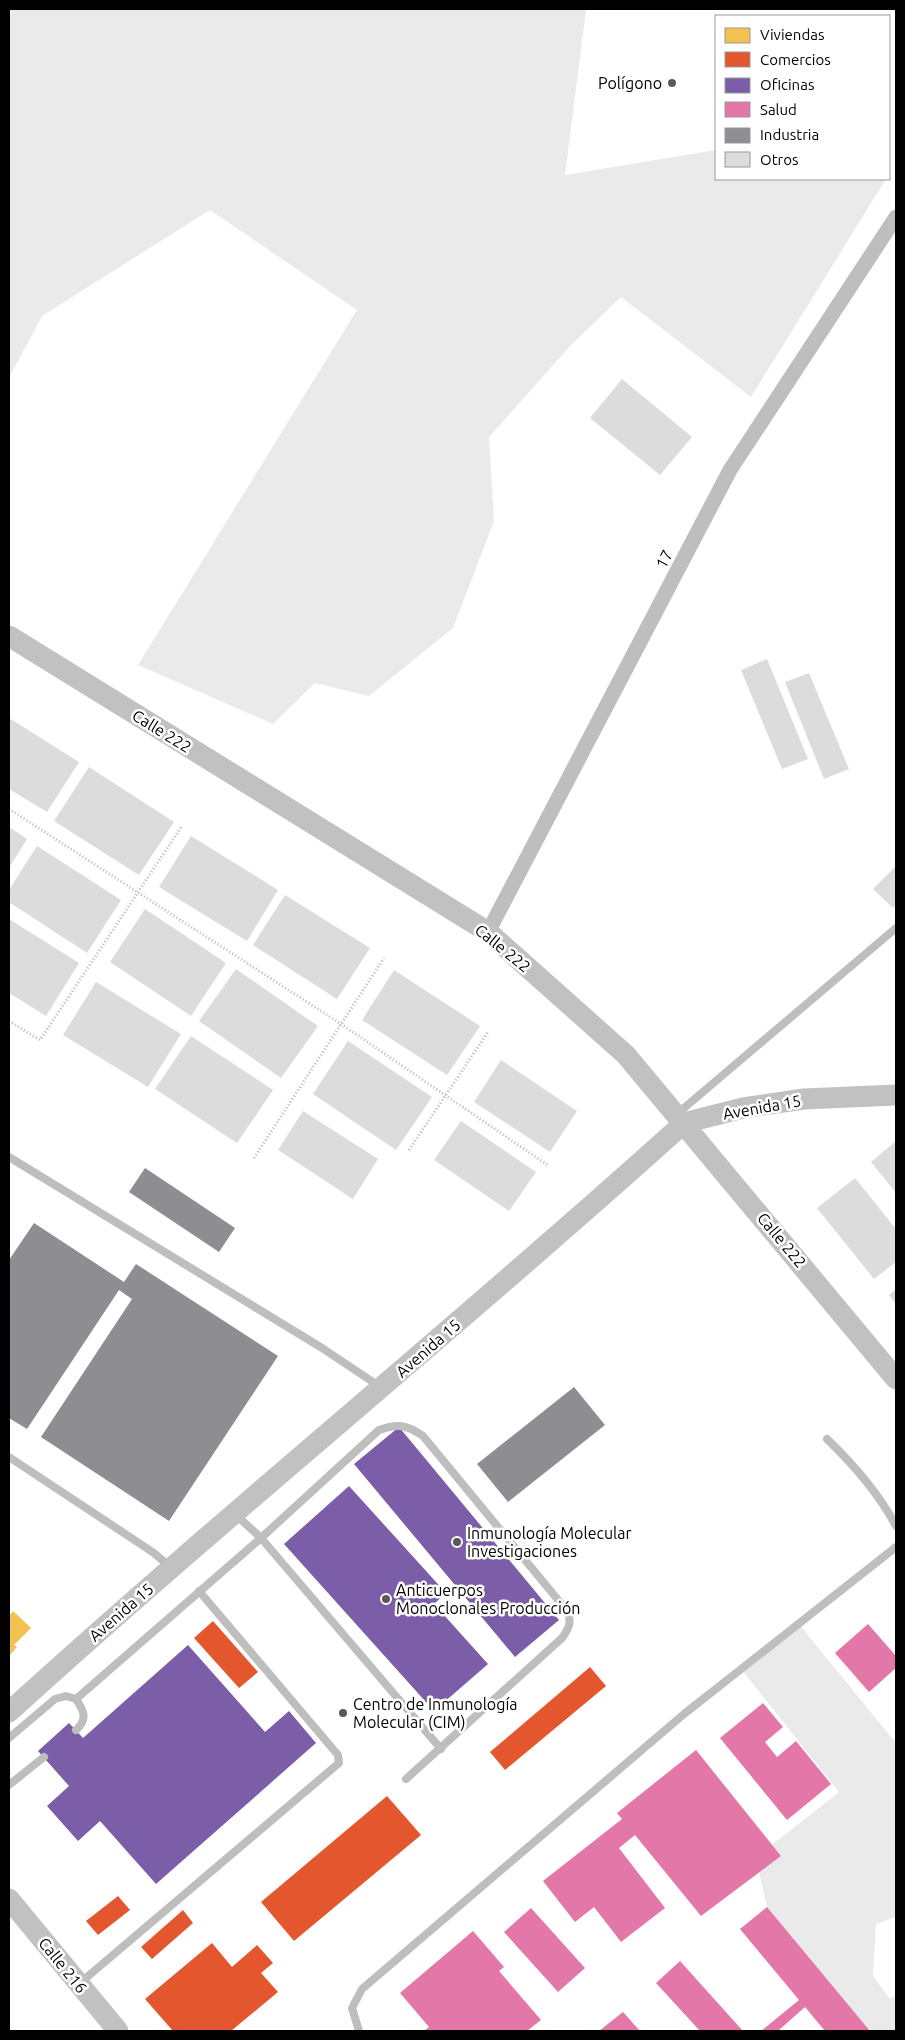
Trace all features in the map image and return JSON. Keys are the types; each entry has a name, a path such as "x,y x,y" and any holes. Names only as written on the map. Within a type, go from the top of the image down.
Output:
{"street":[{"name":"17","path":"488,932 730,470 896,217"},
{"name":"Calle 222","path":"9,636 488,932 626,1055 896,1379"},
{"name":"Avenida 15","path":"9,1712 171,1568 382,1388 680,1118 804,1099 896,1095"},
{"name":"Calle 216","path":"9,1899 118,2031"}],"lane":[{"path":"680,1118 896,928"},
{"path":"9,1158 322,1348 382,1388"},
{"path":"76,1699 261,1538 379,1430 394,1424 408,1426 423,1436 568,1612 571,1620 569,1628 562,1638 406,1779"},
{"path":"826,1439 855,1466 886,1506 896,1526"},
{"path":"9,1457 154,1553 171,1568"},
{"path":"235,1514 261,1538 441,1748"},
{"path":"359,2031 352,2008 362,1989 684,1714 896,1547"},
{"path":"79,1984 339,1763 338,1755 199,1591"},
{"path":"9,1738 55,1699 66,1696 76,1699 85,1717 82,1725 76,1730"},
{"path":"9,1785 44,1757"}],"path":[{"path":"9,809 341,1024 549,1166"},
{"path":"9,1021 40,1040 182,826"},
{"path":"254,1158 384,958"},
{"path":"409,1150 488,1032"}],"shaded area":[{"path":"9,9 586,9 565,175 715,150 715,180 885,180 751,397 621,297 571,345 489,437 494,521 453,628 369,696 315,683 273,724 138,665 357,310 210,210 42,316 9,378"},
{"path":"798,1623 896,1743 896,1917 876,1924 873,1976 890,1999 896,1995 896,2031 870,2031 767,1907 759,1872 781,1856 772,1845 839,1792 741,1669"}],"building: Viviendas":[{"path":"13,1611 31,1628 14,1645 17,1647 9,1656 9,1616"}],"building: Comercios":[{"path":"213,1621 258,1672 239,1688 194,1638"},
{"path":"590,1667 606,1686 505,1770 490,1752"},
{"path":"387,1796 421,1835 294,1941 261,1902"},
{"path":"118,1896 130,1910 98,1935 86,1921"},
{"path":"183,1910 193,1923 152,1959 141,1947"},
{"path":"212,1943 232,1967 257,1945 273,1963 261,1973 278,1992 231,2031 173,2031 145,1999"}],"building: Oficinas":[{"name":"Inmunología Molecular Investigaciones","path":"399,1427 559,1620 515,1657 354,1464"},
{"name":"Anticuerpos Monoclonales Producción","path":"349,1486 446,1593 434,1604 488,1664 434,1711 284,1544"},
{"name":"Centro de Inmunología Molecular (CIM)","path":"188,1645 265,1732 289,1711 316,1743 156,1884 100,1821 78,1841 47,1806 69,1786 38,1751 69,1723 83,1738"}],"building: Salud":[{"path":"868,1624 896,1656 896,1668 869,1692 835,1653"},
{"path":"763,1703 783,1727 765,1742 777,1757 796,1741 831,1784 787,1820 720,1738"},
{"path":"696,1750 781,1856 701,1916 635,1835 619,1848 665,1908 621,1942 594,1907 575,1922 543,1881 622,1819 617,1813"},
{"path":"767,1907 870,2031 825,2031 805,2007 779,2030 781,2031 761,2031 799,2000 740,1929"},
{"path":"531,1908 585,1968 558,1992 504,1932"},
{"path":"473,1931 504,1967 499,1971 541,2020 527,2031 424,2031 429,2027 400,1993"},
{"path":"680,1961 743,2031 700,2031 656,1983"},
{"path":"623,2012 640,2031 599,2031"}],"building: Industria":[{"path":"145,1168 235,1228 219,1252 129,1192"},
{"path":"34,1223 124,1282 136,1264 278,1356 169,1521 41,1437 132,1299 119,1290 27,1429 9,1418 9,1260"},
{"path":"574,1387 605,1425 508,1502 477,1464"}],"building: Otros":[{"path":"622,379 692,437 660,475 590,418"},
{"path":"767,659 808,759 782,769 741,670"},
{"path":"809,673 849,769 824,779 785,682"},
{"path":"9,718 79,762 47,812 9,789"},
{"path":"89,767 174,822 139,875 54,821"},
{"path":"9,827 27,839 9,868"},
{"path":"191,836 278,890 247,941 159,887"},
{"path":"37,846 121,900 87,953 9,902 9,890"},
{"path":"896,866 896,904 893,908 873,889"},
{"path":"285,895 370,948 337,999 253,945"},
{"path":"145,909 226,963 191,1016 110,962"},
{"path":"9,919 79,963 46,1016 9,993"},
{"path":"236,969 318,1026 281,1078 199,1021"},
{"path":"394,970 480,1026 447,1075 362,1020"},
{"path":"96,982 181,1034 148,1087 63,1035"},
{"path":"191,1036 273,1090 237,1143 155,1089"},
{"path":"348,1041 432,1097 396,1150 313,1094"},
{"path":"501,1060 577,1111 550,1152 474,1102"},
{"path":"303,1111 378,1159 353,1199 278,1150"},
{"path":"461,1121 536,1172 509,1211 434,1160"},
{"path":"896,1141 896,1193 871,1162"},
{"path":"855,1178 896,1229 896,1262 874,1279 817,1208"},
{"path":"896,1289 896,1304 889,1295"}],"place":[{"name":"Polígono","path":"672,83"},
{"name":"Inmunología Molecular Investigaciones","path":"457,1542"},
{"name":"Anticuerpos Monoclonales Producción","path":"386,1599"},
{"name":"Centro de Inmunología Molecular (CIM)","path":"343,1713"}]}
